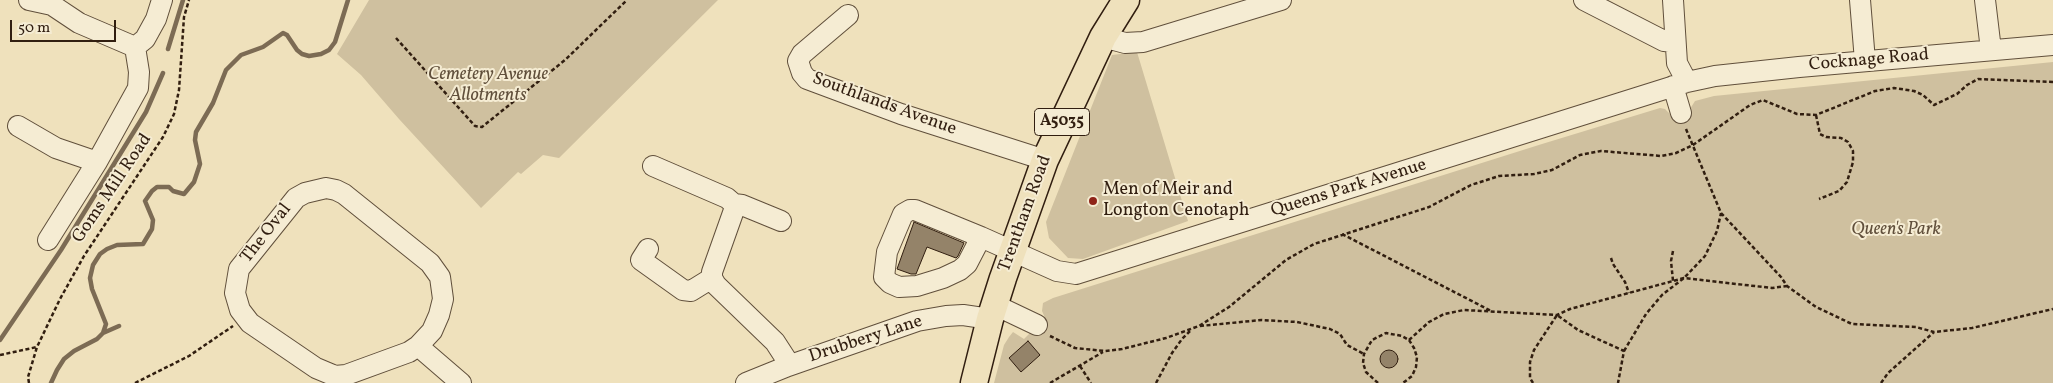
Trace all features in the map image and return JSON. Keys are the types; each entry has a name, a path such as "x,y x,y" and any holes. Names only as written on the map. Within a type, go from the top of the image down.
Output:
{"main road":[{"name":"Trentham Road","path":"974,383 992,312 1045,160 1103,37 1126,0"}],"street":[{"path":"29,0 52,5 79,23 135,46"},
{"path":"135,46 145,39 156,19 162,0"},
{"path":"1103,37 1125,43 1143,42 1282,0"},
{"path":"1584,0 1664,40 1675,42"},
{"path":"1673,0 1681,113"},
{"path":"1860,0 1865,61"},
{"path":"1985,0 1990,50"},
{"name":"Southlands Avenue","path":"848,14 802,54 798,61 802,73 807,78 900,114 1045,160"},
{"name":"Cocknage Road","path":"1680,84 1715,76 2053,45"},
{"path":"48,230 96,162 138,88 140,72 135,46"},
{"name":"Queens Park Avenue","path":"981,237 967,264 960,270 943,278 917,286 899,287 890,283 884,277 887,252 904,214 910,210 915,210 981,237 1058,271 1076,274 1680,84"},
{"path":"18,126 56,148 96,162"},
{"path":"653,166 727,198 734,204 742,205 781,221"},
{"name":"The Oval","path":"326,188 336,190 344,194 430,263 436,270 442,284 443,299 432,331 418,346 409,352 346,374 335,376 316,368 245,318 240,310 235,293 239,269 296,198 312,191 326,188"},
{"path":"734,204 734,210 712,272 712,278 716,285 775,342 786,359 788,366"},
{"path":"648,249 641,260 683,290 691,291 712,278"},
{"name":"Drubbery Lane","path":"746,383 788,366 918,321 946,316 964,316 992,312 1038,325"},
{"path":"418,346 458,382"}],"path":[{"name":"Goms Mill Road","path":"29,383 28,377 37,347 60,299 84,256 163,137 174,114 179,90 184,17 189,0"},
{"path":"396,38 475,126 482,127 565,60 627,0"},
{"path":"1199,326 1229,307 1286,260 1314,244 1429,207 1471,185 1499,176 1534,174 1552,170 1580,155 1601,151 1661,156 1676,153 1693,145 1750,105 1763,100 1797,114 1816,115 1875,90 1894,88 1914,91 1923,95 1934,105 1957,94 1967,85 1978,80 2053,82"},
{"path":"1681,113 1721,213 1781,276 1787,286 1816,306 1852,324 1916,328 1934,332 1972,328 2053,309"},
{"path":"1816,115 1820,134 1826,137 1841,138 1848,142 1853,151 1851,173 1847,182 1832,195 1819,199"},
{"path":"1618,383 1624,351 1646,314 1662,295 1684,278 1705,256 1717,231 1721,213"},
{"path":"1341,234 1494,313"},
{"path":"1673,251 1671,261 1673,280"},
{"path":"1611,258 1629,293"},
{"path":"1533,383 1530,378 1532,356 1557,316 1570,309 1684,278 1772,288 1787,286"},
{"path":"1409,340 1429,322 1444,314 1464,310 1557,316 1578,330 1624,351"},
{"path":"135,383 189,356 245,318"},
{"path":"1038,325 1051,336 1075,348 1105,351 1122,349 1166,338 1199,326 1262,320 1298,322 1330,329 1340,334 1347,345 1364,354"},
{"path":"1156,383 1172,353 1193,328"},
{"path":"1881,383 1888,373 1934,332"},
{"path":"1378,383 1366,372 1364,354 1372,340 1386,333 1394,333 1409,340 1417,358 1412,376 1402,383"},
{"path":"0,355 37,347"},
{"path":"1050,383 1105,351"},
{"path":"1080,366 1091,383"}],"green space":[{"name":"Cemetery Avenue Allotments","path":"369,0 718,0 559,158 543,155 521,174 518,172 481,208 361,75 337,54"},
{"path":"1137,52 1188,221 1083,259 1068,258 1049,238 1046,222 1112,55"},
{"name":"Queen's Park","path":"2053,62 2053,383 994,383 1004,345 1009,337 1013,332 1024,339 1045,318 1042,311 1043,303 1053,298 1660,108 1665,109 1672,116 1690,109 1695,101 1714,96"}],"building":[{"path":"914,222 964,243 958,256 956,258 927,247 916,274 897,269"},
{"path":"1028,341 1040,355 1021,372 1009,358"},
{"path":"1389,350 1395,353 1398,359 1395,365 1389,368 1383,365 1380,359 1383,353"}],"waterway":[{"path":"168,49 183,0"},
{"path":"51,383 64,359 74,351 97,339 103,333 106,324 92,289 90,278 93,265 100,254 117,245 143,244 152,229 153,220 145,201 157,187 169,187 173,191 184,194 194,182 200,164 195,140 196,132 213,103 226,70 241,55 263,47 283,33 287,35 302,54 309,56 321,54 329,50 335,42 348,0"},
{"path":"0,340 61,250 146,112 163,73"},
{"path":"103,333 119,326"}],"place":[{"name":"Men of Meir and Longton Cenotaph","path":"1093,201"}]}
